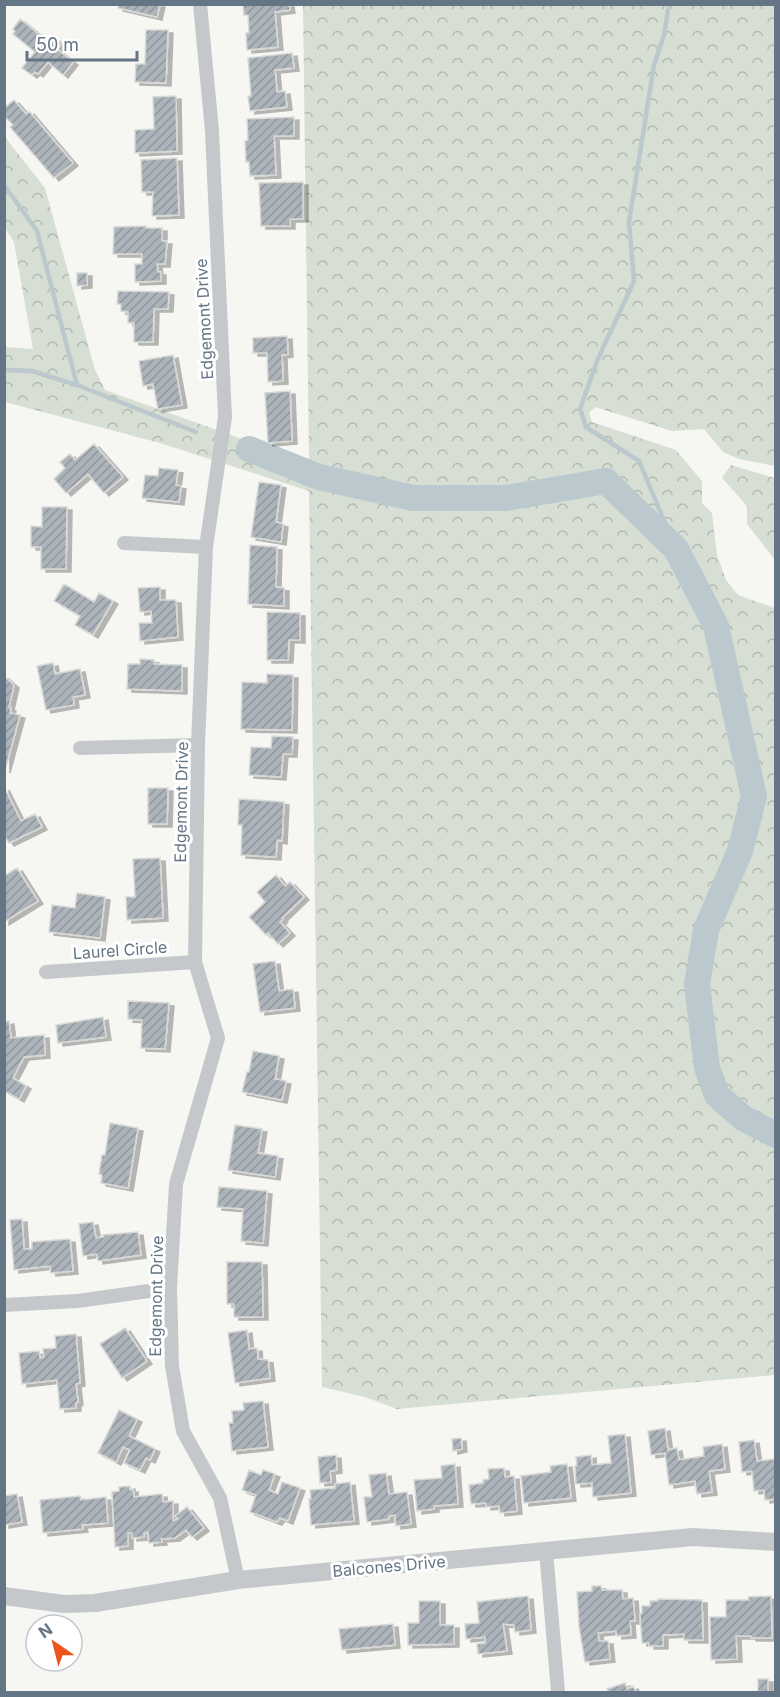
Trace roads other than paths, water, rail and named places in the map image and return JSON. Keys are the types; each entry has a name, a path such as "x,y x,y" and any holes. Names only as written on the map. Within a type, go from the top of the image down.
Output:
{"street":[{"name":"Edgemont Drive","path":"200,4 212,130 225,417 206,547 198,745 195,962 218,1038 176,1184 171,1288 172,1366 183,1431 220,1498 238,1580"},
{"path":"124,543 206,547"},
{"path":"80,748 198,745"},
{"name":"Laurel Circle","path":"46,972 195,962"},
{"path":"4,1305 78,1300 171,1288"},
{"name":"Balcones Drive","path":"4,1596 64,1604 95,1603 238,1580 693,1537 776,1542"},
{"path":"546,1551 558,1692"}],"waterway":[{"path":"669,4 664,35 654,65 629,222 634,281 597,361 580,409 586,427 639,461 676,549"},
{"path":"4,185 37,231 77,385 196,432"},
{"path":"4,370 32,371 77,385"},
{"path":"249,449 319,477 413,498 506,498 606,481 676,549 716,626 754,796 740,851 706,930 697,984 707,1068 717,1095 743,1118 776,1135"}]}
